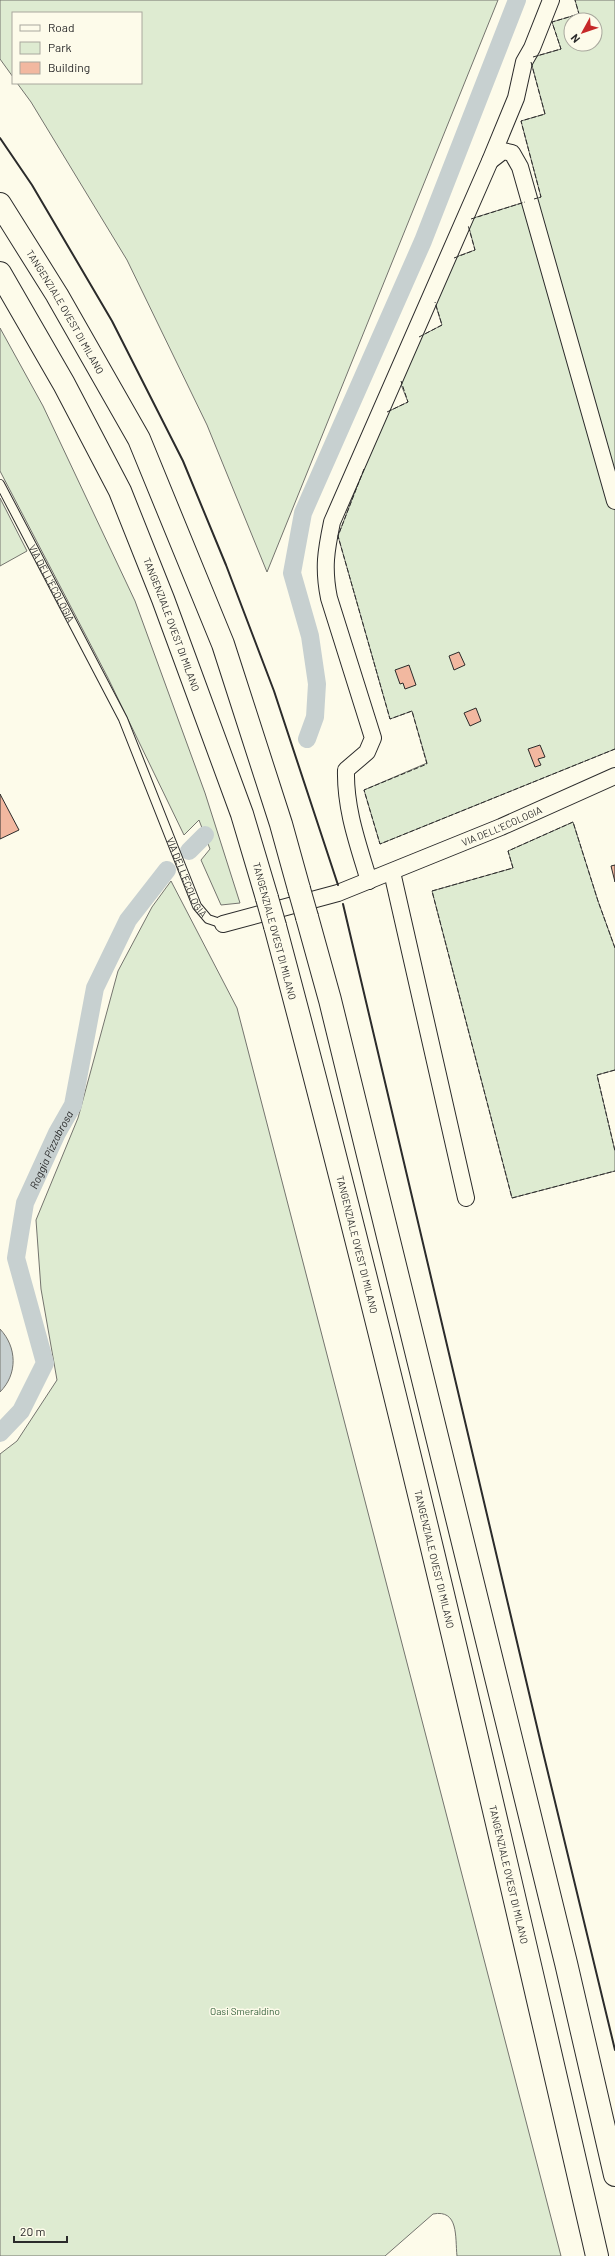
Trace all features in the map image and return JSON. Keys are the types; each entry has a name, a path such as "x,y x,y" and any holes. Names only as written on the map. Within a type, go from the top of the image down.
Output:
{"highway":[{"name":"TANGENZIALE OVEST DI MILANO","path":"0,204 57,295 139,439 223,644 282,824 330,1000 566,1963 615,2175"},
{"name":"TANGENZIALE OVEST DI MILANO","path":"0,273 64,384 120,491 163,599 242,814 268,898 321,1099 405,1436 597,2256"}],"street":[{"path":"369,881 350,820 346,788 346,770 367,752 373,738 328,598 324,574 324,556 332,522 490,161 516,98 524,62 532,48 551,0"},
{"path":"490,161 503,151 512,153 520,167 615,502"},
{"name":"VIA DELL'ECOLOGIA","path":"222,924 338,893 392,872 615,776"},
{"path":"392,872 466,1198"}],"lane":[{"name":"VIA DELL'ECOLOGIA","path":"0,484 123,719 197,906 208,919 222,924"}],"green space":[{"path":"0,0 498,0 267,572 207,425 127,260 31,102 18,84 142,84 142,12 12,12 12,76 0,59"},
{"path":"575,0 615,0 615,749 380,844 364,790 427,763 412,711 390,719 338,536 385,413 408,402 400,382 419,337 442,325 434,300 450,259 475,250 467,220 541,197 521,121 545,114 530,58 561,49 552,22 563,19 563,52 603,52 603,12 578,12"},
{"path":"0,328 43,406 135,601 205,793 240,903 221,905 201,860 210,849 199,820 184,835 108,678 0,471"},
{"path":"0,498 27,551 0,566"},
{"path":"573,822 598,901 615,948 615,1070 597,1075 615,1151 615,1171 512,1198 432,891 513,868 508,851"},
{"name":"Oasi Smeraldino","path":"171,881 237,1008 561,2256 457,2256 454,2226 451,2220 447,2216 441,2214 433,2214 385,2256 0,2256 0,1454 17,1441 57,1380 41,1289 36,1220 78,1118 118,971 152,907"}],"shaded area":[{"path":"0,1329 10,1344 13,1360 10,1377 0,1392"}],"building":[{"path":"459,652 465,665 454,670 449,656"},
{"path":"409,665 416,685 405,689 403,683 400,684 395,670"},
{"path":"476,708 481,721 470,726 464,713"},
{"path":"540,745 545,757 538,759 541,765 535,767 528,749"},
{"path":"0,794 19,830 0,839"},
{"path":"615,865 615,882 611,866"}],"waterway":[{"path":"307,739 315,717 317,684 310,636 292,573 303,513 423,241 517,0"},
{"path":"189,851 205,835"},
{"name":"Roggia Pizzabrosa","path":"0,1433 21,1411 45,1363 16,1258 25,1203 57,1133 73,1105 95,988 128,920 167,870"}],"fence":[{"path":"533,57 561,49 552,22 579,14 575,0"},
{"path":"531,62 545,114 521,121 541,197 534,199"},
{"path":"471,219 525,202"},
{"path":"454,258 475,250 468,225"},
{"path":"419,337 442,325 435,302"},
{"path":"387,412 408,402 401,381"},
{"path":"364,469 338,536 390,719 412,711 427,764 364,790 380,844 615,749"},
{"path":"615,948 598,901 573,822 508,851 513,868 432,891 512,1198 615,1171"},
{"path":"615,1070 597,1075 615,1151"}],"wall":[{"path":"0,138 32,185 112,321 183,461 226,565 274,691 338,885"},
{"path":"343,904 542,1748 615,2050"}]}
